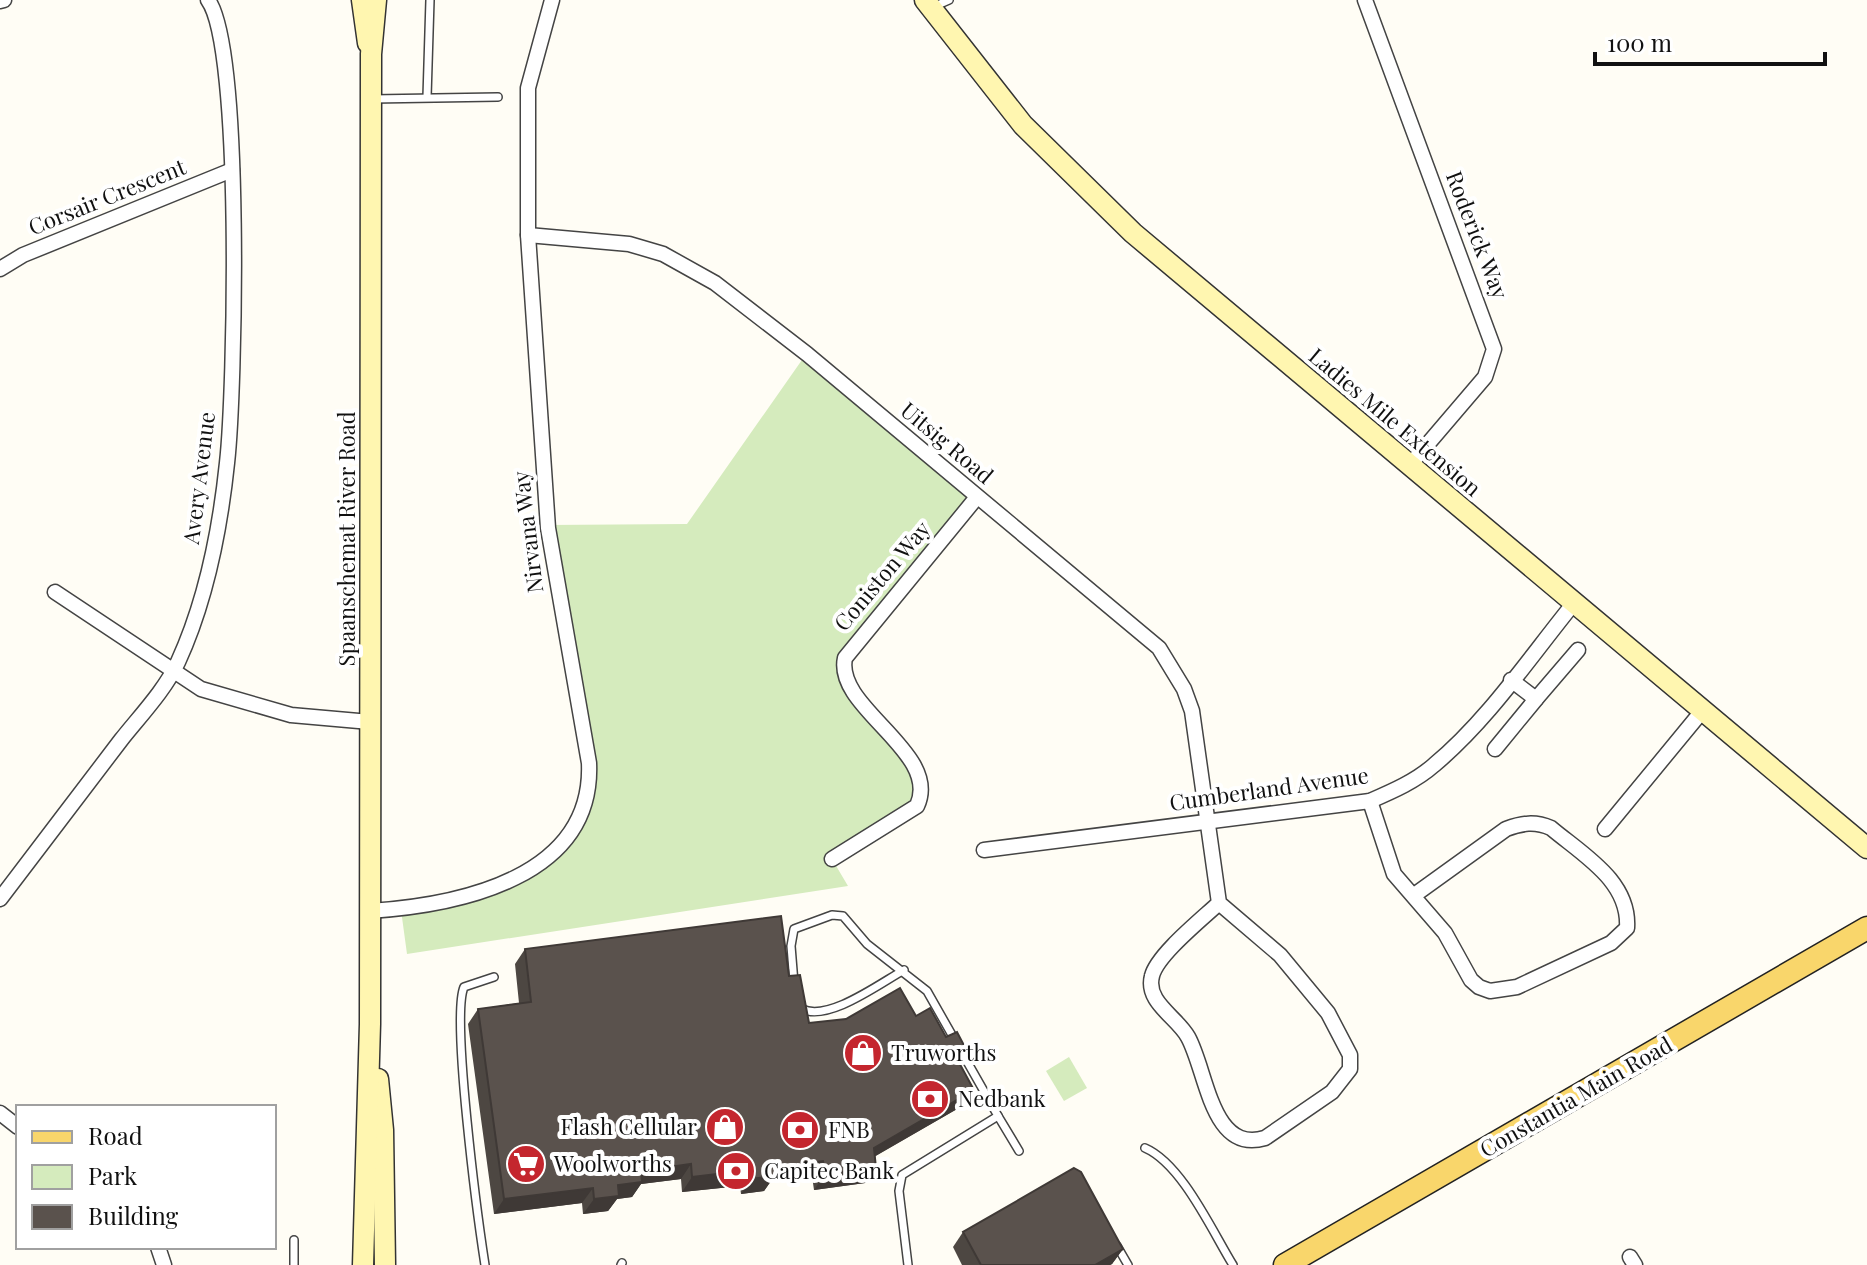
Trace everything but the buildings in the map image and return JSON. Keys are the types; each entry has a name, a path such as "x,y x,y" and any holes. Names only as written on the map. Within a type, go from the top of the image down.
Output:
{"main road":[{"name":"Spaanschemat River Road","path":"363,1265 370,1024 371,54 376,0"},
{"name":"Ladies Mile Extension","path":"935,3 1023,125 1133,233 1867,848"},
{"name":"Spaanschemat River Road","path":"360,5 371,54"},
{"name":"Constantia Main Road","path":"1285,1265 1867,928"},
{"name":"Spaanschemat River Road","path":"370,1024 383,1130 385,1265"}],"street":[{"name":"Avery Avenue","path":"0,899 172,673 201,600 218,524 227,462 233,361 232,170 220,32 208,0"},
{"name":"Nirvana Way","path":"370,911 448,901 499,885 522,874 567,840 588,800 589,763 548,528 528,235 528,88 552,0"},
{"name":"Roderick Way","path":"1365,0 1494,349 1485,377 1409,466"},
{"name":"Corsair Crescent","path":"0,269 23,255 232,170"},
{"name":"Uitsig Road","path":"528,235 629,244 688,265 807,354 1159,648 1184,689 1192,711 1219,903"},
{"name":"Coniston Way","path":"832,859 917,806 922,787 914,766 847,681 845,658 977,497"},
{"path":"55,592 172,673 201,689 258,708 320,720 370,722"},
{"name":"Cumberland Avenue","path":"984,850 1370,801 1403,786 1433,767 1461,740 1574,603"},
{"path":"1495,749 1578,650"},
{"path":"1511,680 1536,699"},
{"path":"1605,829 1703,710"},
{"path":"1370,801 1388,862 1413,896 1445,933 1471,980 1490,991 1517,987 1611,943 1627,928 1624,897 1612,881 1551,828 1540,824 1522,823 1506,829 1413,896"},
{"path":"1219,903 1294,971 1328,1013 1350,1055 1350,1069 1332,1092 1265,1138 1253,1141 1241,1139 1225,1128 1190,1040 1156,1000 1151,987 1156,965 1219,903"},
{"path":"0,1113 16,1125"}],"lane":[{"path":"427,97 430,0"},
{"path":"371,99 498,97"},
{"path":"795,993 791,946 794,929 803,922 832,915 850,921 867,944 927,991 1019,1151"},
{"path":"797,1004 805,1011 822,1013 904,970"},
{"path":"485,1265 463,1064 461,1000 464,987 494,977"},
{"path":"908,1265 899,1191 902,1175 998,1116"},
{"path":"1145,1148 1156,1152 1174,1171 1233,1265"},
{"path":"1109,1233 1128,1265"},
{"path":"294,1240 294,1265"}],"green space":[{"path":"804,357 977,497 843,666 914,766 922,796 832,859 848,886 407,954 401,910 506,879 570,834 588,774 546,525 687,524"},
{"path":"1069,1057 1087,1088 1064,1101 1046,1071"}],"place":[{"name":"Truworths","path":"863,1053"},
{"name":"Nedbank","path":"930,1099"},
{"name":"Flash Cellular","path":"725,1127"},
{"name":"FNB","path":"800,1130"},
{"name":"Woolworths","path":"526,1164"},
{"name":"Capitec Bank","path":"736,1171"}]}
